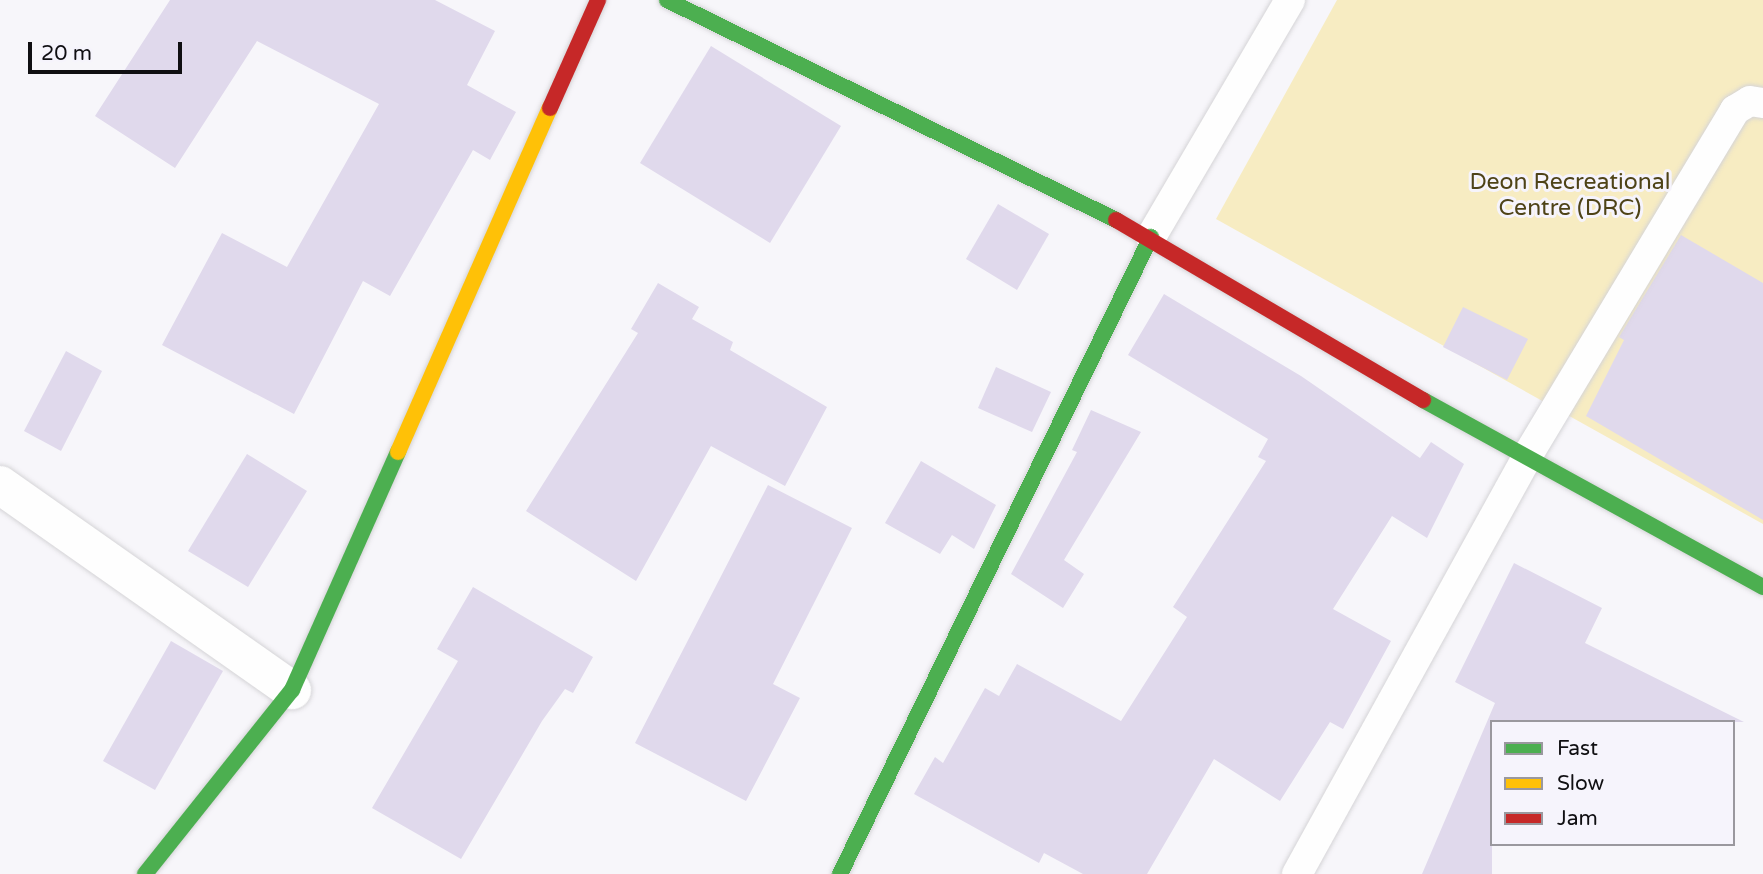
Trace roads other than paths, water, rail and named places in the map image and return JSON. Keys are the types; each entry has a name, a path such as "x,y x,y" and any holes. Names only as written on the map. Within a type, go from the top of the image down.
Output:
{"street":[{"path":"145,874 292,690 597,0"},
{"path":"667,0 1151,237 1326,347 1529,453 1763,587"},
{"path":"840,874 1151,237"},
{"path":"0,485 292,690"}],"lane":[{"path":"1151,237 1290,0"},
{"path":"1297,874 1529,453 1735,110 1750,101 1763,103"}],"park label":[{"name":"Deon Recreational Centre (DRC)","path":"1570,195"}]}
